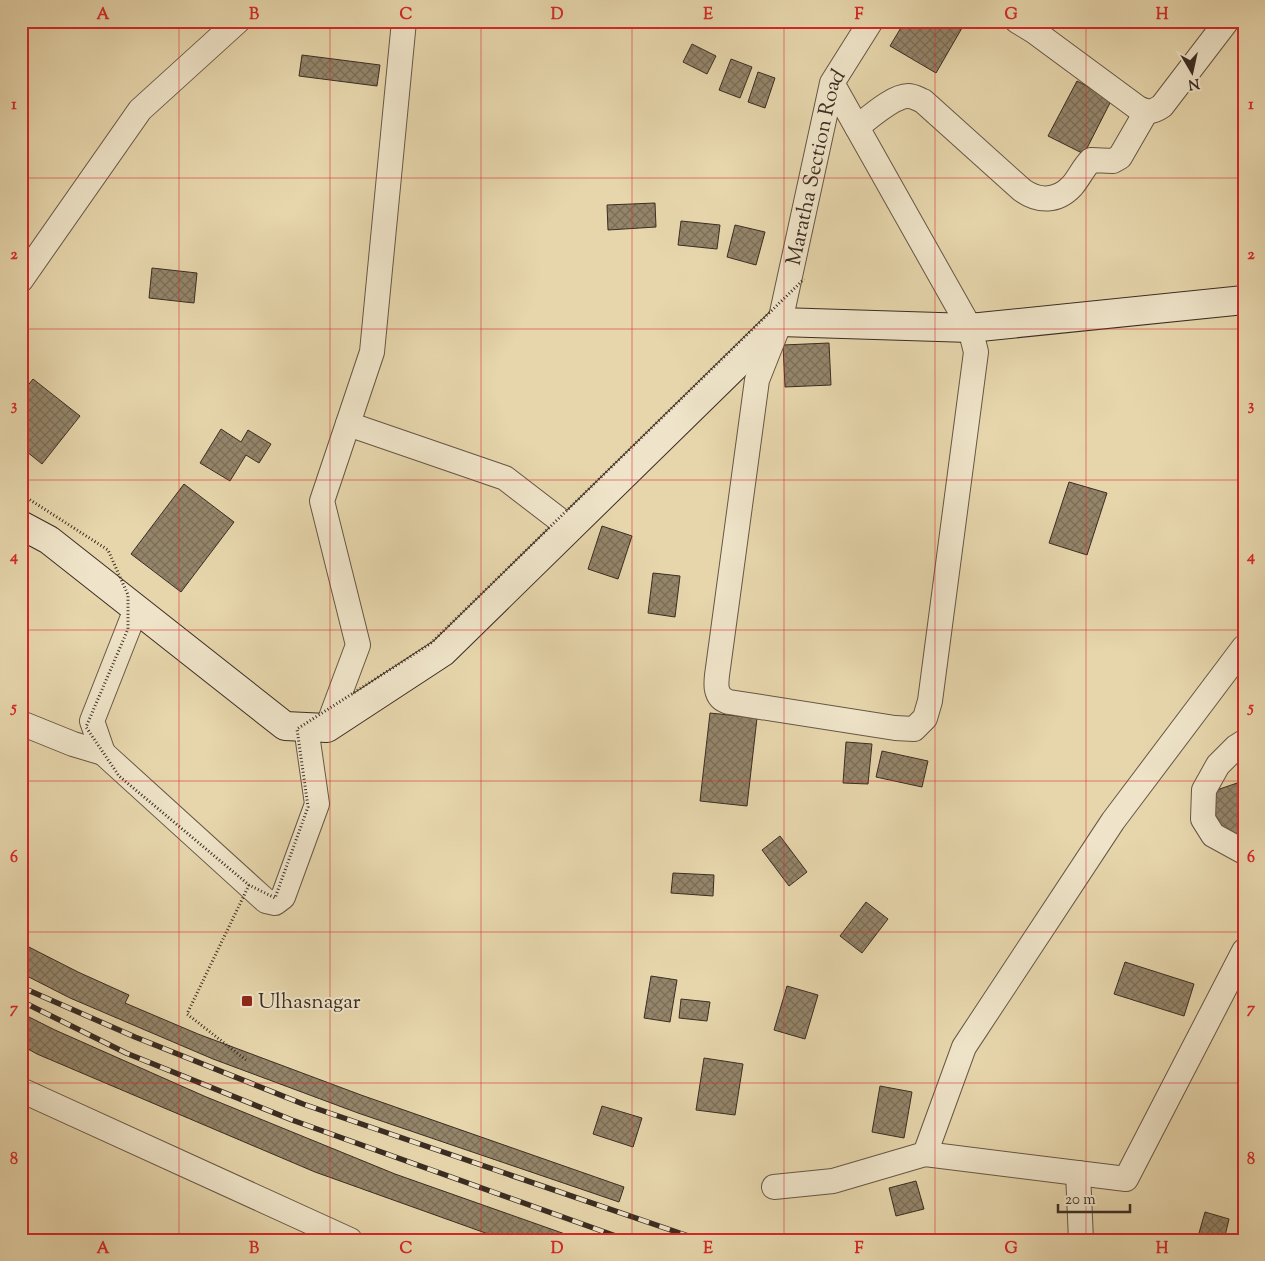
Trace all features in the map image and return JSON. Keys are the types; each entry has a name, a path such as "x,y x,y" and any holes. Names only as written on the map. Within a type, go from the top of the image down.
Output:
{"street":[{"path":"21,280 140,110 238,21"},
{"path":"21,723 73,744 103,753 266,901 275,903 283,897 317,804 317,727 358,645 322,501 372,352 404,21"},
{"name":"Maratha Section Road","path":"871,21 832,83 780,322 757,380 718,668 718,695 723,700 895,728 914,729 925,718 930,701 976,352 970,328"},
{"path":"1017,21 1146,112 1155,111 1162,106 1227,21"},
{"path":"832,83 970,328"},
{"path":"856,127 897,99 913,96 923,101 1022,190 1033,198 1044,199 1065,193 1091,160 1113,162 1120,157 1146,112"},
{"path":"21,526 49,540 285,726 317,727 443,652 780,322 970,328 1244,300"},
{"path":"348,424 505,478 570,528"},
{"path":"103,753 92,721 136,609"},
{"path":"925,1154 964,1047 1114,821 1244,647"},
{"path":"1244,742 1236,747 1218,765 1204,790 1203,819 1213,835 1244,852"},
{"path":"774,1187 832,1181 925,1154 1126,1179 1244,951"},
{"path":"21,1090 350,1240"},
{"path":"1078,1173 1081,1240"}],"path":[{"path":"21,494 108,550 128,594 128,629 86,727 119,776 249,885 275,898 308,806 298,729 430,644 804,279"},
{"path":"246,1060 187,1014 249,885"}],"building":[{"path":"905,21 966,21 936,73 890,46"},
{"path":"692,44 716,56 707,74 683,62"},
{"path":"302,55 380,65 377,86 299,76"},
{"path":"731,59 752,67 740,98 719,90"},
{"path":"758,72 775,78 765,108 748,102"},
{"path":"1077,81 1112,99 1084,154 1048,136"},
{"path":"655,203 656,227 608,230 607,205"},
{"path":"681,221 720,225 717,249 678,245"},
{"path":"735,225 765,232 756,265 727,257"},
{"path":"152,268 197,273 194,303 149,298"},
{"path":"829,343 831,385 785,387 783,345"},
{"path":"33,379 80,416 42,464 21,447 21,394"},
{"path":"221,429 241,442 248,430 271,444 259,463 246,455 230,481 200,463"},
{"path":"1069,482 1107,493 1087,555 1049,543"},
{"path":"184,484 234,522 181,592 131,554"},
{"path":"602,526 632,536 618,579 588,569"},
{"path":"653,573 680,576 675,617 648,613"},
{"path":"710,713 757,718 747,806 700,801"},
{"path":"846,742 872,744 868,784 843,783"},
{"path":"882,751 928,761 922,787 876,777"},
{"path":"1243,781 1244,834 1223,841 1208,793"},
{"path":"780,836 807,872 789,886 762,850"},
{"path":"673,873 714,875 713,896 671,893"},
{"path":"866,902 888,919 862,953 840,936"},
{"path":"21,943 129,995 125,1003 198,1034 361,1095 624,1187 619,1202 358,1113 213,1059 70,998 21,973"},
{"path":"1125,962 1194,984 1184,1016 1114,994"},
{"path":"651,976 677,980 670,1022 644,1018"},
{"path":"787,986 818,995 805,1039 774,1030"},
{"path":"681,999 710,1002 707,1021 679,1018"},
{"path":"21,1013 204,1096 395,1174 582,1240 505,1240 315,1172 37,1054 21,1045"},
{"path":"704,1058 743,1064 735,1115 696,1110"},
{"path":"880,1086 912,1092 904,1138 872,1132"},
{"path":"602,1106 642,1118 633,1147 593,1134"},
{"path":"916,1181 924,1209 896,1216 889,1188"},
{"path":"1205,1212 1229,1219 1224,1240 1197,1240"}],"railway":[{"path":"21,987 135,1037 303,1104 700,1240"},
{"path":"21,1001 126,1053 292,1120 627,1240"}],"place":[{"name":"Ulhasnagar","path":"247,1001"}]}
